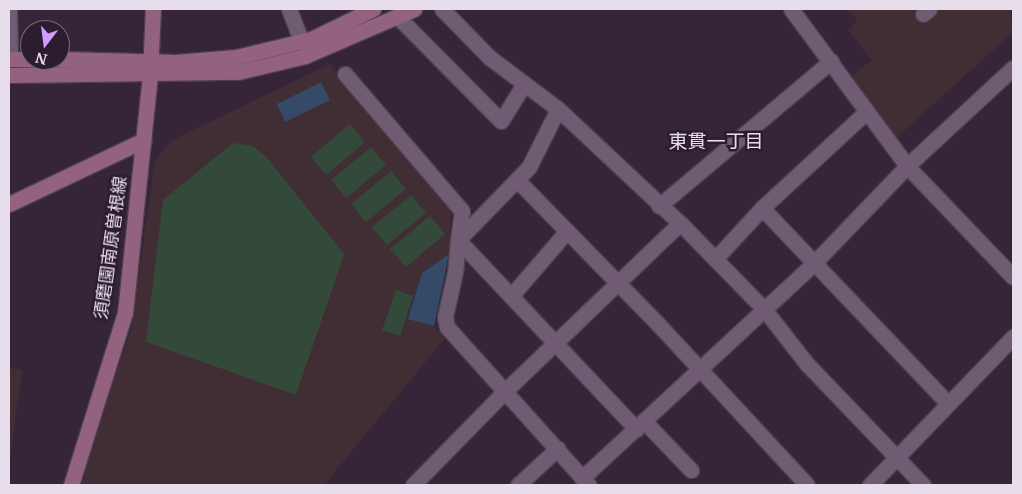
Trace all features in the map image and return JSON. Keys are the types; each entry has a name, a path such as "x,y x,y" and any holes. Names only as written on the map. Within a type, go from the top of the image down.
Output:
{"main road":[{"name":"須磨園南原曽根線","path":"71,485 125,313 144,140 153,9"},
{"path":"9,76 150,68 236,57 302,42 372,9"},
{"path":"70,60 150,68 238,72 306,56 414,9"},
{"path":"9,204 144,140"}],"street":[{"path":"9,9 9,59"},
{"path":"289,9 302,42"},
{"path":"442,9 489,57 558,109 680,223 764,310 807,364 923,485"},
{"path":"791,9 907,166 1013,277"},
{"path":"398,17 501,122 524,84"},
{"path":"660,206 831,61"},
{"path":"345,74 462,211 456,272 444,317 447,327 558,448 585,482 697,370 816,262 907,166 1013,68"},
{"path":"458,240 529,168 558,109"},
{"path":"715,259 762,208 866,112"},
{"path":"516,180 618,283 697,370 807,485"},
{"path":"762,208 816,262 948,403"},
{"path":"413,485 506,390 680,223"},
{"path":"510,296 567,230"},
{"path":"458,240 555,343 640,425 691,470"},
{"path":"870,485 1013,337"},
{"path":"518,485 558,448"}],"shaded area":[{"path":"847,9 1010,9 1013,32 896,138 850,77 872,60 848,30 858,21"},
{"path":"330,64 451,213 449,254 422,273 408,318 434,326 445,338 324,485 82,485 93,440 131,330 155,161 171,141"},
{"path":"9,368 22,370 9,468"}],"green space":[{"path":"350,124 365,142 326,175 311,157"},
{"path":"233,143 253,146 267,158 344,254 296,395 146,342 163,200"},
{"path":"371,147 386,165 346,198 331,180"},
{"path":"391,171 406,189 366,222 351,204"},
{"path":"411,195 426,213 387,245 372,227"},
{"path":"430,216 445,234 406,267 390,249"},
{"path":"396,290 413,296 400,336 382,330"}],"water":[{"path":"321,82 330,100 285,122 277,104"},
{"path":"449,254 434,326 408,319 422,273"}],"district":[{"name":"東貫一丁目","path":"716,142"}]}
